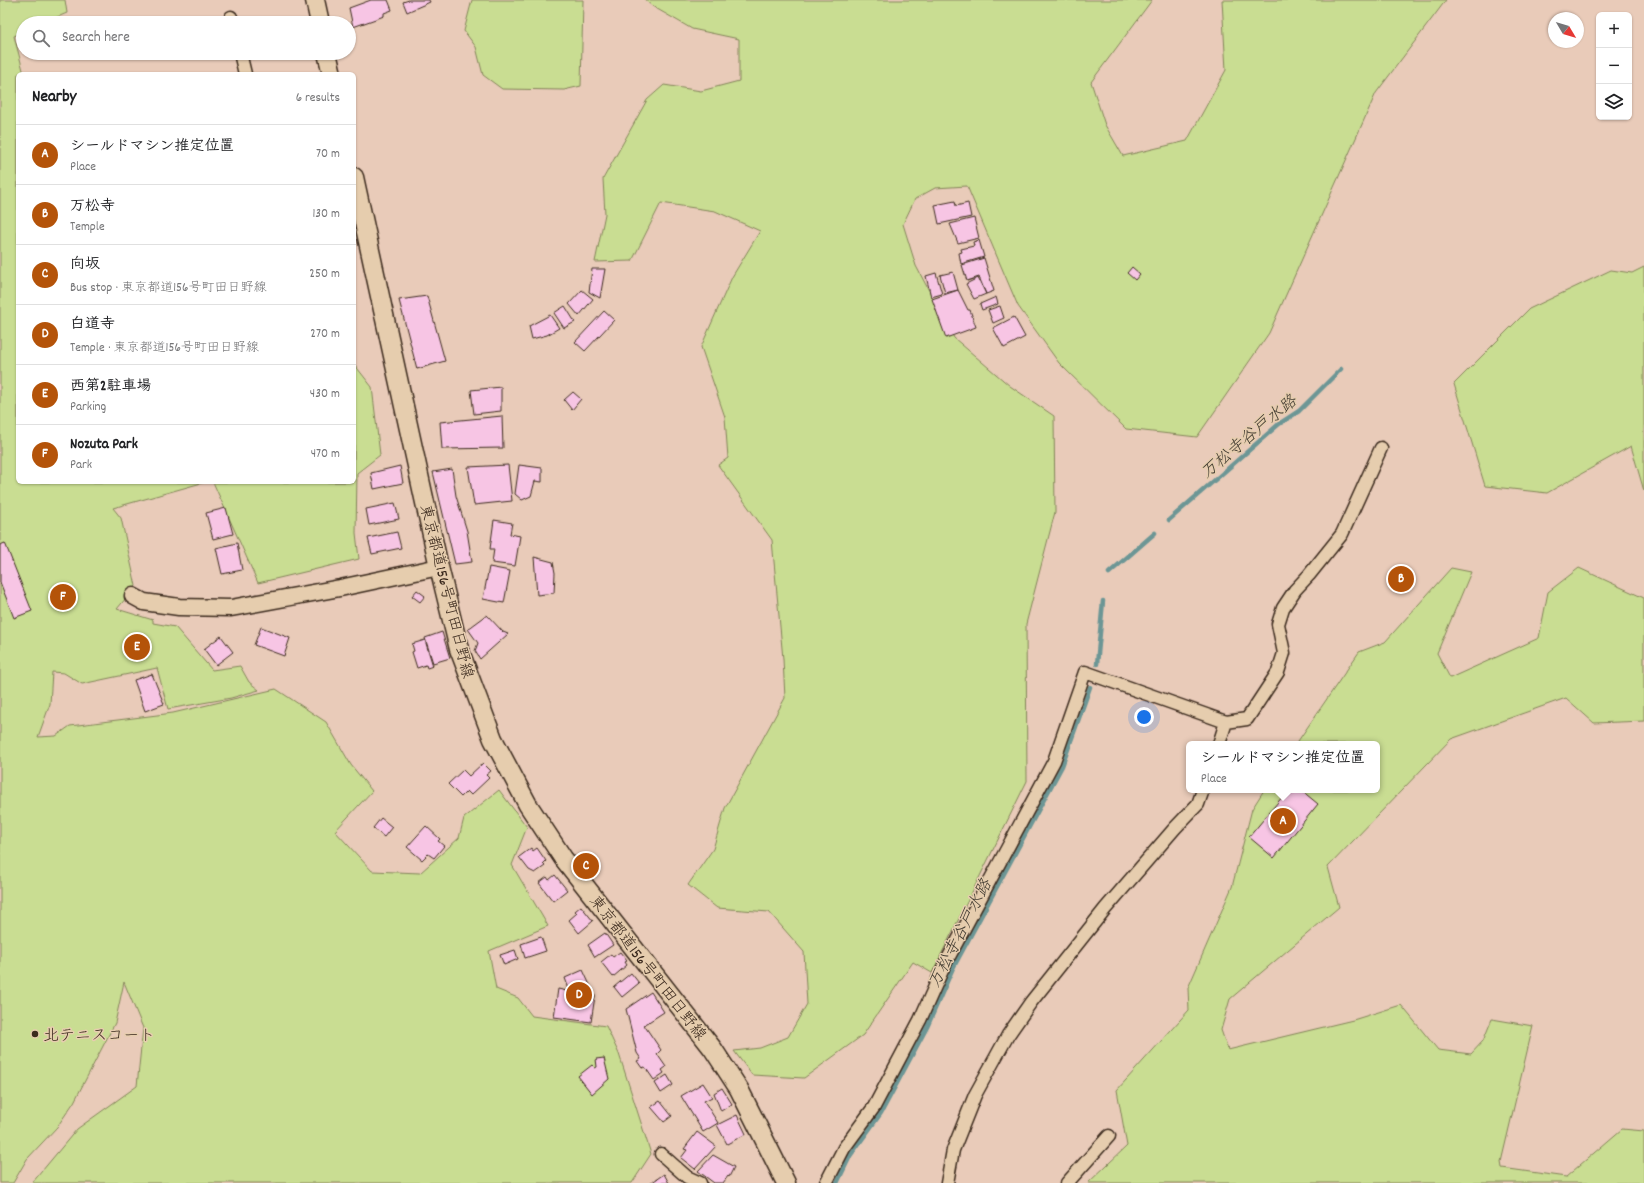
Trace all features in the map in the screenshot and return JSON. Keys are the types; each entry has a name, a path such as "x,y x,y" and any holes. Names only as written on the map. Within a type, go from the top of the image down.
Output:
{"main road":[{"path":"315,0 318,16"},
{"path":"329,60 332,72"},
{"name":"東京都道156号町田日野線","path":"356,186 439,567 459,649 493,739 520,790 568,864 713,1049 739,1089 786,1183"}],"street":[{"path":"242,60 245,72"},
{"path":"826,1183 831,1170 844,1148 874,1107 920,1020 944,966 1051,768 1086,672 1226,722 1247,719 1278,672 1284,653 1278,624 1283,608 1294,590 1309,575 1342,534 1381,448"},
{"path":"133,596 144,602 179,607 231,608 340,588 439,567"},
{"path":"1220,741 1226,722"},
{"path":"947,1183 953,1150 975,1095 1008,1035 1031,1002 1105,909 1175,828 1198,804 1202,793"},
{"path":"1068,1183 1109,1136"},
{"path":"661,1154 687,1177 700,1183"}],"green space":[{"path":"0,0 65,0 67,13 60,16 16,16 16,35 14,36 16,44 16,60 20,60 23,72 16,72 16,484 198,484 113,508 121,518 136,586 117,609 153,620 153,623 175,627 212,670 240,666 249,682 259,690 231,698 168,709 157,668 82,684 64,673 52,672 50,704 38,737 56,736 70,726 173,713 276,689 326,722 351,765 372,791 335,831 372,871 420,873 459,838 464,818 499,790 527,827 512,865 548,926 489,951 496,989 518,998 532,1016 606,1026 619,1054 651,1154 632,1183 32,1183 77,1129 137,1086 143,1028 124,982 115,1023 74,1102 57,1127 27,1159 13,1183 0,1183"},
{"path":"472,0 583,0 581,86 564,90 502,89 483,75 476,47 464,31"},
{"path":"645,0 1152,0 1091,82 1105,125 1123,156 1187,141 1226,70 1222,0 1446,0 1376,93 1269,333 1197,437 1126,429 1059,363 1018,306 967,186 935,188 915,199 903,224 916,266 954,338 1010,386 1054,416 1055,512 1026,624 1027,781 932,973 913,962 863,1035 804,1078 752,1075 734,1051 760,1048 788,1037 807,1004 804,952 769,912 717,908 688,885 713,849 725,808 785,698 783,659 772,540 718,465 728,458 725,417 701,347 732,277 760,231 715,211 661,203 632,261 595,262 605,214 603,179 647,100 664,85 701,91 739,81 739,39 692,29 652,6"},
{"path":"1644,267 1644,491 1631,446 1547,493 1485,486 1454,384 1529,309 1611,270 1632,273"},
{"path":"356,367 372,387 380,455 357,473 356,533 359,559 258,583 214,484 356,484"},
{"path":"1451,568 1471,572 1437,653 1450,678 1539,638 1548,592 1579,568 1644,598 1644,721 1594,723 1566,698 1451,739 1328,867 1339,907 1230,999 1221,1030 1228,1050 1353,1020 1401,1005 1438,1050 1471,1054 1483,1041 1492,1019 1533,1026 1501,1162 1502,1168 1566,1177 1622,1129 1644,1131 1644,1183 1088,1183 1127,1146 1117,1090 1189,1010 1188,988 1232,887 1252,809 1262,793 1380,793 1380,741 1298,741 1359,652 1385,642"}],"building":[{"path":"371,0 388,0 392,10 384,13 384,16 356,26 356,16 351,16 349,8"},
{"path":"409,0 429,0 430,2 407,12 403,2"},
{"path":"955,201 956,206 968,203 971,217 939,224 935,205"},
{"path":"974,218 979,238 958,243 950,224"},
{"path":"979,240 984,257 961,264 959,253 962,252 961,249 974,246 973,242"},
{"path":"984,258 994,291 986,294 979,277 967,281 962,265"},
{"path":"1132,267 1140,274 1135,280 1127,273"},
{"path":"592,269 605,269 600,298 589,292"},
{"path":"953,272 958,290 945,293 940,275"},
{"path":"936,273 942,294 931,297 926,276"},
{"path":"978,278 986,294 974,299 966,284"},
{"path":"582,290 593,299 579,316 569,304"},
{"path":"958,290 968,310 970,310 976,327 946,338 932,299"},
{"path":"427,296 445,361 417,369 399,300"},
{"path":"996,297 998,304 982,310 980,304"},
{"path":"565,306 575,322 564,328 554,313"},
{"path":"1000,306 1004,318 993,323 988,310"},
{"path":"604,311 614,320 585,351 575,342"},
{"path":"550,315 559,328 547,335 532,339 529,326"},
{"path":"1014,317 1025,337 1004,348 993,328"},
{"path":"501,387 501,411 474,414 471,390"},
{"path":"573,392 581,399 572,410 564,400"},
{"path":"502,416 503,448 442,449 440,422"},
{"path":"508,465 512,501 474,505 468,467"},
{"path":"519,465 542,468 542,482 535,481 531,496 522,500 515,494"},
{"path":"400,466 403,483 374,489 371,473"},
{"path":"452,469 456,496 467,531 472,562 455,564 433,472"},
{"path":"395,503 399,519 369,525 366,509"},
{"path":"226,508 233,534 213,539 206,513"},
{"path":"494,520 512,523 510,534 520,536 515,566 492,563 494,549 490,549"},
{"path":"397,532 401,548 372,554 368,538"},
{"path":"5,543 32,611 14,618 0,582 0,545"},
{"path":"237,543 242,570 222,574 216,548"},
{"path":"534,557 553,562 555,573 554,593 537,595"},
{"path":"489,567 510,571 504,603 483,599"},
{"path":"417,590 425,596 420,602 412,596"},
{"path":"487,615 503,632 508,634 480,659 475,651 478,643 468,629"},
{"path":"261,627 290,638 284,656 254,645"},
{"path":"442,632 450,658 433,663 425,638"},
{"path":"221,636 233,652 216,665 204,649"},
{"path":"425,640 433,666 427,668 426,665 417,668 412,652 414,651 412,644"},
{"path":"152,674 164,704 145,711 134,680"},
{"path":"483,763 491,771 486,775 489,778 471,795 467,791 461,797 448,784 463,770 469,776"},
{"path":"1286,793 1305,793 1318,804 1274,858 1249,837"},
{"path":"381,818 392,827 384,837 373,828"},
{"path":"426,826 440,839 438,841 444,846 434,858 428,854 422,860 407,847"},
{"path":"531,848 533,851 537,848 546,861 543,864 545,866 535,873 529,870 519,857"},
{"path":"555,875 567,890 553,901 539,883 547,877 549,880"},
{"path":"581,906 593,921 579,933 569,920 577,913 575,911"},
{"path":"605,933 613,945 595,957 588,945"},
{"path":"541,937 546,951 525,958 521,944"},
{"path":"515,950 518,959 504,965 500,955"},
{"path":"620,952 627,961 625,962 627,965 613,977 601,962 611,954 613,957"},
{"path":"583,970 595,996 591,1022 554,1017 558,989 567,991 569,989 565,978"},
{"path":"631,973 639,983 622,997 614,987"},
{"path":"651,992 664,1012 644,1025 661,1050 657,1054 666,1067 662,1070 664,1073 654,1080 645,1067 642,1068 637,1061 641,1059 637,1053 626,1009"},
{"path":"604,1058 609,1079 592,1094 578,1076 592,1065 595,1068 597,1067 596,1059"},
{"path":"667,1075 673,1085 661,1093 655,1083"},
{"path":"703,1083 712,1097 704,1101 718,1123 703,1132 681,1096"},
{"path":"722,1088 732,1104 721,1111 714,1093"},
{"path":"660,1101 672,1116 664,1122 651,1107"},
{"path":"737,1115 746,1134 727,1144 717,1125"},
{"path":"697,1132 716,1146 695,1169 681,1158 687,1150 684,1149"},
{"path":"713,1155 734,1167 729,1177 728,1176 723,1183 714,1183 698,1171"},
{"path":"664,1174 669,1183 651,1183"}],"waterway":[{"name":"万松寺谷戸水路","path":"1169,520 1279,424 1299,411 1341,369"},
{"name":"万松寺谷戸水路","path":"1109,573 1155,533"},
{"name":"万松寺谷戸水路","path":"1097,664 1103,601"},
{"name":"万松寺谷戸水路","path":"837,1183 850,1156 881,1113 927,1027 952,970 1062,766 1090,687"}],"place":[{"name":"万松寺","path":"1401,579"},
{"name":"Nozuta Park","path":"63,597"},
{"name":"西第2駐車場","path":"137,647"},
{"name":"シールドマシン推定位置","path":"1283,821"},
{"name":"向坂","path":"586,866"},
{"name":"白道寺","path":"579,995"},
{"name":"北テニスコート","path":"35,1034"}]}
